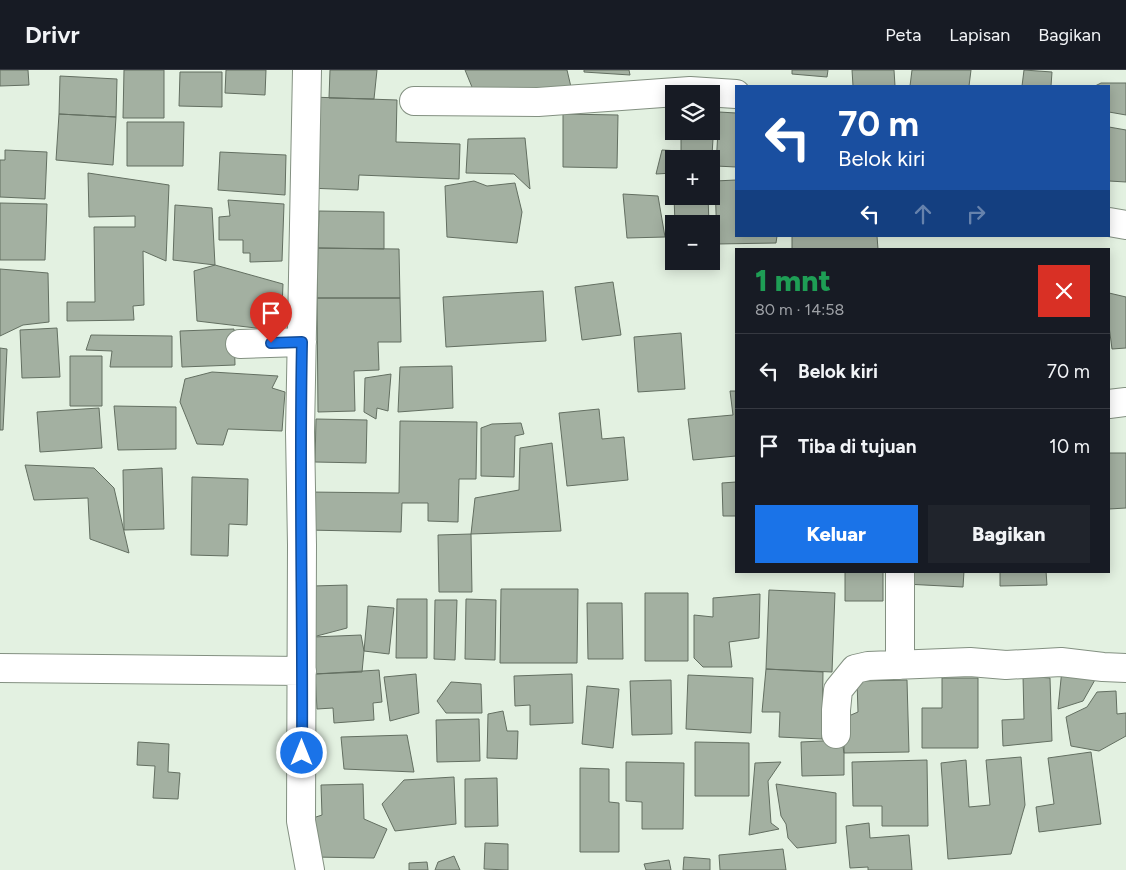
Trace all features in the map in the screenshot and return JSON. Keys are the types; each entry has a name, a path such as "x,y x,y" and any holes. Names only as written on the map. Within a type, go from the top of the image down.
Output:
{"street":[{"path":"307,70 300,432 301,821 310,870"},
{"path":"414,101 538,102 690,92 735,94"},
{"path":"1110,222 1126,226"},
{"path":"240,344 302,342"},
{"path":"1110,404 1126,402"},
{"path":"900,573 900,665"},
{"path":"836,734 838,690 855,669 868,666 970,662 1006,666 1061,662 1126,668"},
{"path":"0,668 302,671"}],"building":[{"path":"0,70 28,70 29,85 0,86"},
{"path":"124,70 164,70 164,118 123,118"},
{"path":"226,70 266,70 265,95 225,93"},
{"path":"330,70 377,70 374,99 329,98"},
{"path":"465,70 567,70 571,87 474,92"},
{"path":"584,70 629,70 630,75 584,72"},
{"path":"792,70 828,70 827,77 792,74"},
{"path":"852,70 894,70 895,85 853,85"},
{"path":"912,70 971,70 969,85 910,85"},
{"path":"1024,70 1052,72 1051,85 1022,85"},
{"path":"180,72 222,72 222,107 179,106"},
{"path":"60,76 117,79 116,117 59,114"},
{"path":"1101,83 1126,83 1126,115 1110,112 1110,85 1097,85"},
{"path":"311,97 397,100 396,142 460,144 459,179 359,175 358,190 308,188"},
{"path":"720,112 735,113 735,167 720,166 720,150 717,150 717,140 720,140"},
{"path":"59,114 116,117 113,165 56,160"},
{"path":"563,114 618,115 617,168 563,167"},
{"path":"127,122 184,122 183,166 127,166"},
{"path":"1110,127 1126,130 1126,182 1110,181"},
{"path":"525,138 530,189 514,174 466,173 468,139"},
{"path":"681,140 713,140 712,150 681,150"},
{"path":"5,150 47,152 45,199 0,197 0,160 5,160"},
{"path":"662,150 665,150 665,174 656,174"},
{"path":"220,152 286,155 285,195 218,190"},
{"path":"88,173 169,185 166,261 143,251 144,305 133,306 134,320 67,321 67,302 95,302 94,227 135,227 135,216 89,217"},
{"path":"735,180 735,237 777,237 776,243 720,244 720,215 716,215 716,205 720,205 720,181"},
{"path":"474,181 487,186 515,183 522,212 517,243 447,237 445,186"},
{"path":"623,194 658,196 665,237 627,238"},
{"path":"228,200 284,204 282,261 250,262 250,253 243,253 243,240 219,240 219,217 230,216"},
{"path":"0,203 47,204 45,260 0,260"},
{"path":"175,205 212,208 215,265 173,260"},
{"path":"674,205 708,205 709,215 675,215"},
{"path":"319,211 384,212 384,249 318,248"},
{"path":"792,237 877,237 878,248 792,248"},
{"path":"318,248 399,249 400,298 317,298"},
{"path":"215,265 283,284 281,331 197,321 194,271"},
{"path":"0,269 48,273 49,322 23,325 0,336"},
{"path":"613,282 621,335 582,340 575,287"},
{"path":"543,291 546,341 446,347 443,297"},
{"path":"1110,293 1126,297 1126,348 1112,349"},
{"path":"317,298 400,298 401,342 378,342 379,370 354,371 355,411 318,412"},
{"path":"57,328 60,377 22,378 20,330"},
{"path":"234,329 235,365 182,367 180,331"},
{"path":"681,333 685,389 638,392 634,337"},
{"path":"91,335 172,336 172,367 110,367 112,351 86,350"},
{"path":"0,348 7,349 3,430 0,430"},
{"path":"70,356 102,356 102,406 70,406"},
{"path":"452,366 453,408 398,412 400,367"},
{"path":"212,372 278,376 272,388 285,392 282,431 228,429 223,445 197,444 180,402 185,379"},
{"path":"391,374 388,411 377,408 376,419 364,412 365,378"},
{"path":"730,391 735,391 735,456 693,460 688,419 733,415"},
{"path":"114,406 176,407 176,449 118,450"},
{"path":"99,408 102,448 40,452 37,412"},
{"path":"599,409 602,439 624,437 628,480 567,486 559,413"},
{"path":"316,419 367,420 366,463 315,462"},
{"path":"400,421 477,422 476,479 459,479 458,522 428,521 428,503 402,503 401,532 308,530 308,492 399,493"},
{"path":"521,423 524,434 515,436 514,477 481,476 481,428 492,424"},
{"path":"552,443 561,531 471,534 475,498 519,490 520,448"},
{"path":"1110,453 1126,453 1126,508 1110,509"},
{"path":"25,465 94,468 114,488 129,553 90,539 88,498 34,500"},
{"path":"162,468 164,529 124,530 123,470"},
{"path":"192,477 248,479 247,525 229,524 228,556 191,555"},
{"path":"735,482 735,516 723,516 722,483"},
{"path":"471,534 472,592 439,592 438,535"},
{"path":"845,573 883,573 883,601 845,601"},
{"path":"905,573 964,573 963,587 905,584"},
{"path":"1000,573 1046,573 1047,585 1000,586"},
{"path":"347,585 347,628 313,637 313,586"},
{"path":"501,589 578,589 577,663 500,663"},
{"path":"769,590 835,593 832,672 766,669"},
{"path":"645,593 688,593 688,661 645,661"},
{"path":"760,594 759,638 729,642 732,667 703,667 694,658 694,615 713,617 713,598"},
{"path":"397,599 427,599 427,658 396,658"},
{"path":"466,599 496,600 495,660 465,659"},
{"path":"435,600 457,600 455,660 434,659"},
{"path":"587,603 622,603 623,659 588,659"},
{"path":"368,606 394,608 389,654 364,651"},
{"path":"361,635 364,651 362,672 315,674 313,637"},
{"path":"766,669 823,672 822,739 779,737 780,712 762,712"},
{"path":"1062,669 1096,678 1083,701 1058,709"},
{"path":"379,670 382,702 373,703 374,720 334,723 333,708 317,709 315,674"},
{"path":"416,674 419,713 390,721 384,677"},
{"path":"572,674 573,723 530,725 530,705 515,706 514,676"},
{"path":"688,675 753,678 751,733 686,729"},
{"path":"1023,676 1050,678 1052,741 1003,746 1002,720 1024,719"},
{"path":"942,678 978,678 978,748 922,748 922,708 942,708"},
{"path":"671,680 672,734 632,735 630,681"},
{"path":"907,680 909,752 844,753 844,718 858,712 857,681"},
{"path":"451,682 481,684 482,713 446,713 437,701"},
{"path":"587,686 619,689 613,748 582,744"},
{"path":"1116,691 1117,714 1126,713 1126,736 1099,751 1071,746 1066,717 1087,707 1097,692"},
{"path":"503,711 507,731 518,731 517,759 487,758 488,714"},
{"path":"479,719 480,761 437,762 436,720"},
{"path":"407,735 414,772 344,769 341,737"},
{"path":"842,740 844,775 802,776 801,742"},
{"path":"138,742 169,744 168,772 180,773 178,799 153,798 155,766 137,765"},
{"path":"695,742 749,743 749,796 695,796"},
{"path":"1091,752 1101,824 1039,832 1036,807 1054,804 1048,758"},
{"path":"1021,757 1025,805 1011,854 948,859 941,763 966,760 969,807 990,805 986,760"},
{"path":"927,760 928,826 882,826 882,806 853,806 852,762"},
{"path":"626,762 684,763 683,829 642,829 642,802 626,801"},
{"path":"781,762 768,781 771,823 779,829 749,835 755,763"},
{"path":"580,768 609,769 609,802 619,803 619,852 580,852"},
{"path":"454,777 456,824 395,831 382,804 404,780"},
{"path":"497,778 498,826 465,827 465,779"},
{"path":"363,784 364,819 387,829 374,858 313,857 313,818 322,815 321,785"},
{"path":"776,784 836,793 836,843 797,848 788,838 786,824 781,816"},
{"path":"869,823 870,838 909,835 912,870 868,870 868,867 850,868 846,826"},
{"path":"485,843 508,844 508,870 484,869"},
{"path":"783,849 786,870 720,870 719,855"},
{"path":"454,856 460,870 435,870 438,862"},
{"path":"684,857 710,859 710,870 683,870"},
{"path":"669,860 671,870 646,870 644,864"},
{"path":"427,862 428,870 409,870 409,863"}],"route":[{"path":"271,343 302,342 300,432 302,753"}]}
